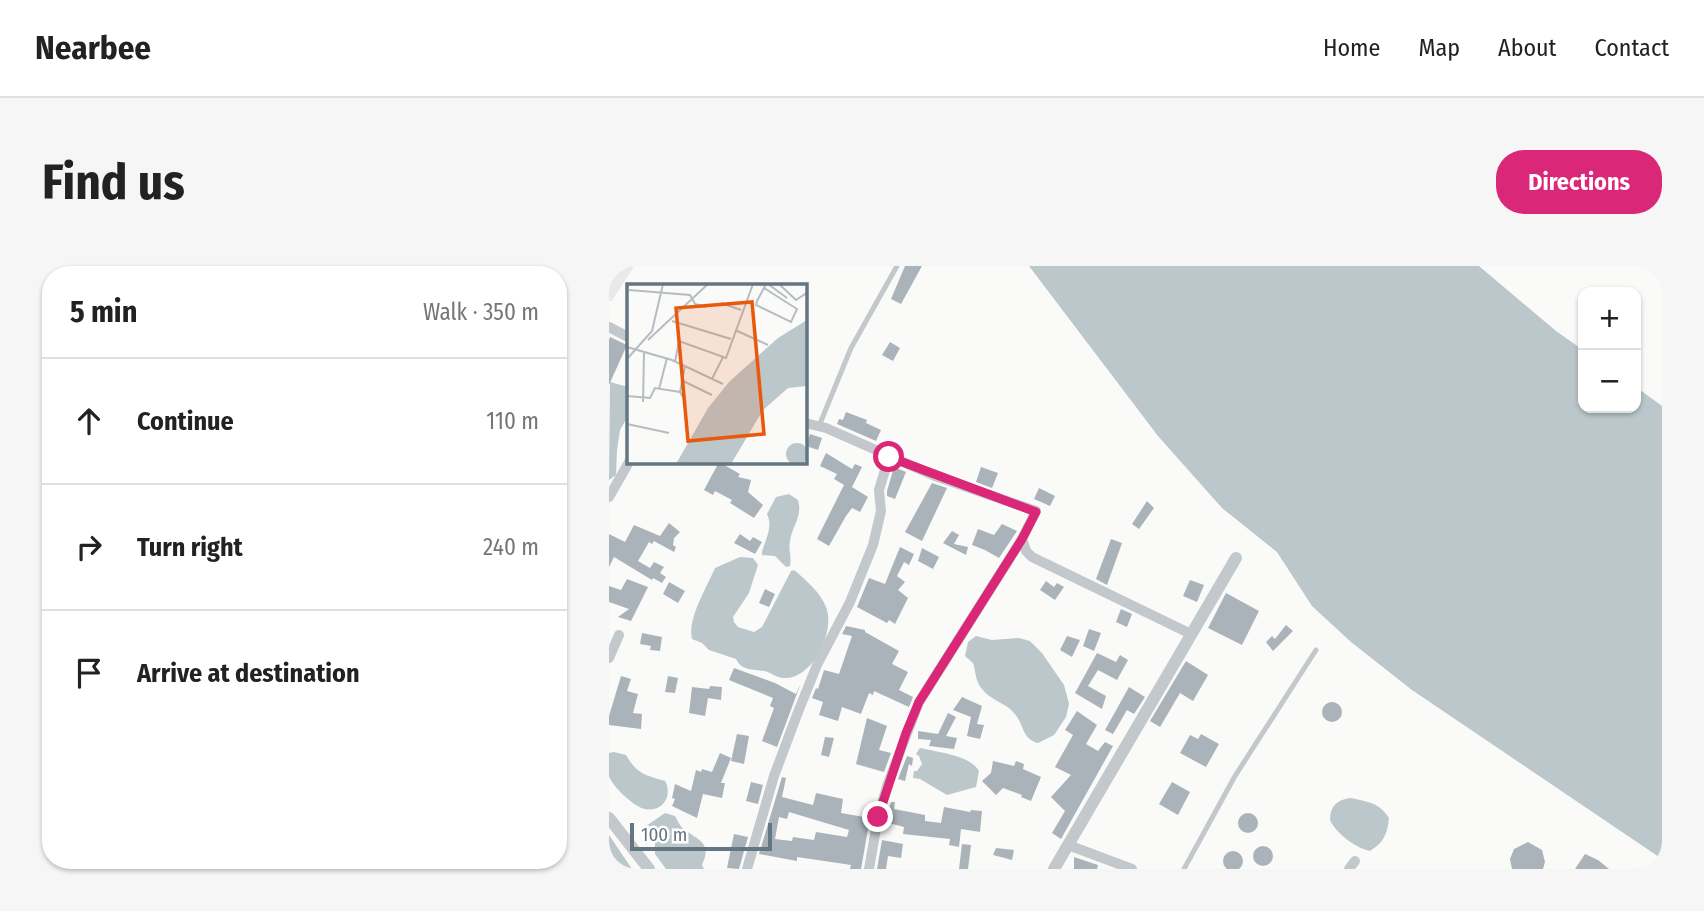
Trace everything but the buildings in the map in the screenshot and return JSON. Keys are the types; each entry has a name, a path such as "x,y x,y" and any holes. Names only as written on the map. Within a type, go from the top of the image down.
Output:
{"street":[{"path":"609,327 627,336"},
{"path":"807,424 866,443 889,457 1036,512 1022,539 919,702 888,783 878,817 869,869"},
{"path":"747,869 774,776 798,712 817,665 850,602 873,545 881,511 879,490 889,457"},
{"path":"609,497 628,464"},
{"path":"1022,539 1026,551 1032,557 1191,634"},
{"path":"1054,869 1237,558"},
{"path":"609,658 618,635"},
{"path":"609,818 649,869"},
{"path":"1068,845 1132,869"}],"lane":[{"path":"819,426 851,348 897,266"},
{"path":"1184,869 1235,776 1316,650"}],"shaded area":[{"path":"609,266 634,266 612,301 609,301"},
{"path":"1029,266 1479,266 1578,346 1578,413 1641,413 1641,391 1662,406 1662,859 1412,690 1351,642 1312,606 1277,552 1222,508 1158,436"},
{"path":"610,382 627,387 627,418 620,430 616,475 609,480"},
{"path":"789,494 798,500 799,511 789,547 790,566 786,567 775,556 762,555 762,552 769,528 767,514 776,497"},
{"path":"740,557 753,558 758,565 749,593 733,617 738,627 754,632 762,627 791,571 794,570 816,591 826,607 828,628 819,652 804,671 794,677 781,678 767,672 744,668 736,659 709,650 692,639 692,622 715,568"},
{"path":"976,636 992,640 1019,638 1030,641 1042,653 1064,685 1069,704 1066,717 1054,735 1038,743 1033,741 1011,710 982,689 973,663 965,656 968,642"},
{"path":"920,748 968,761 979,771 976,787 947,795 920,779 913,778 914,771 922,764 916,754"},
{"path":"609,753 626,755 642,773 665,781 668,792 661,806 645,809 619,790 609,776"},
{"path":"1350,798 1377,806 1389,818 1384,838 1370,851 1347,839 1330,820 1335,804"},
{"path":"665,813 675,816 683,829 703,843 706,852 702,865 704,869 666,869 655,854 655,837 646,826"},
{"path":"609,835 632,869 609,869"}],"route":[{"path":"878,817 919,702 1022,539 1036,512 889,457"}]}
